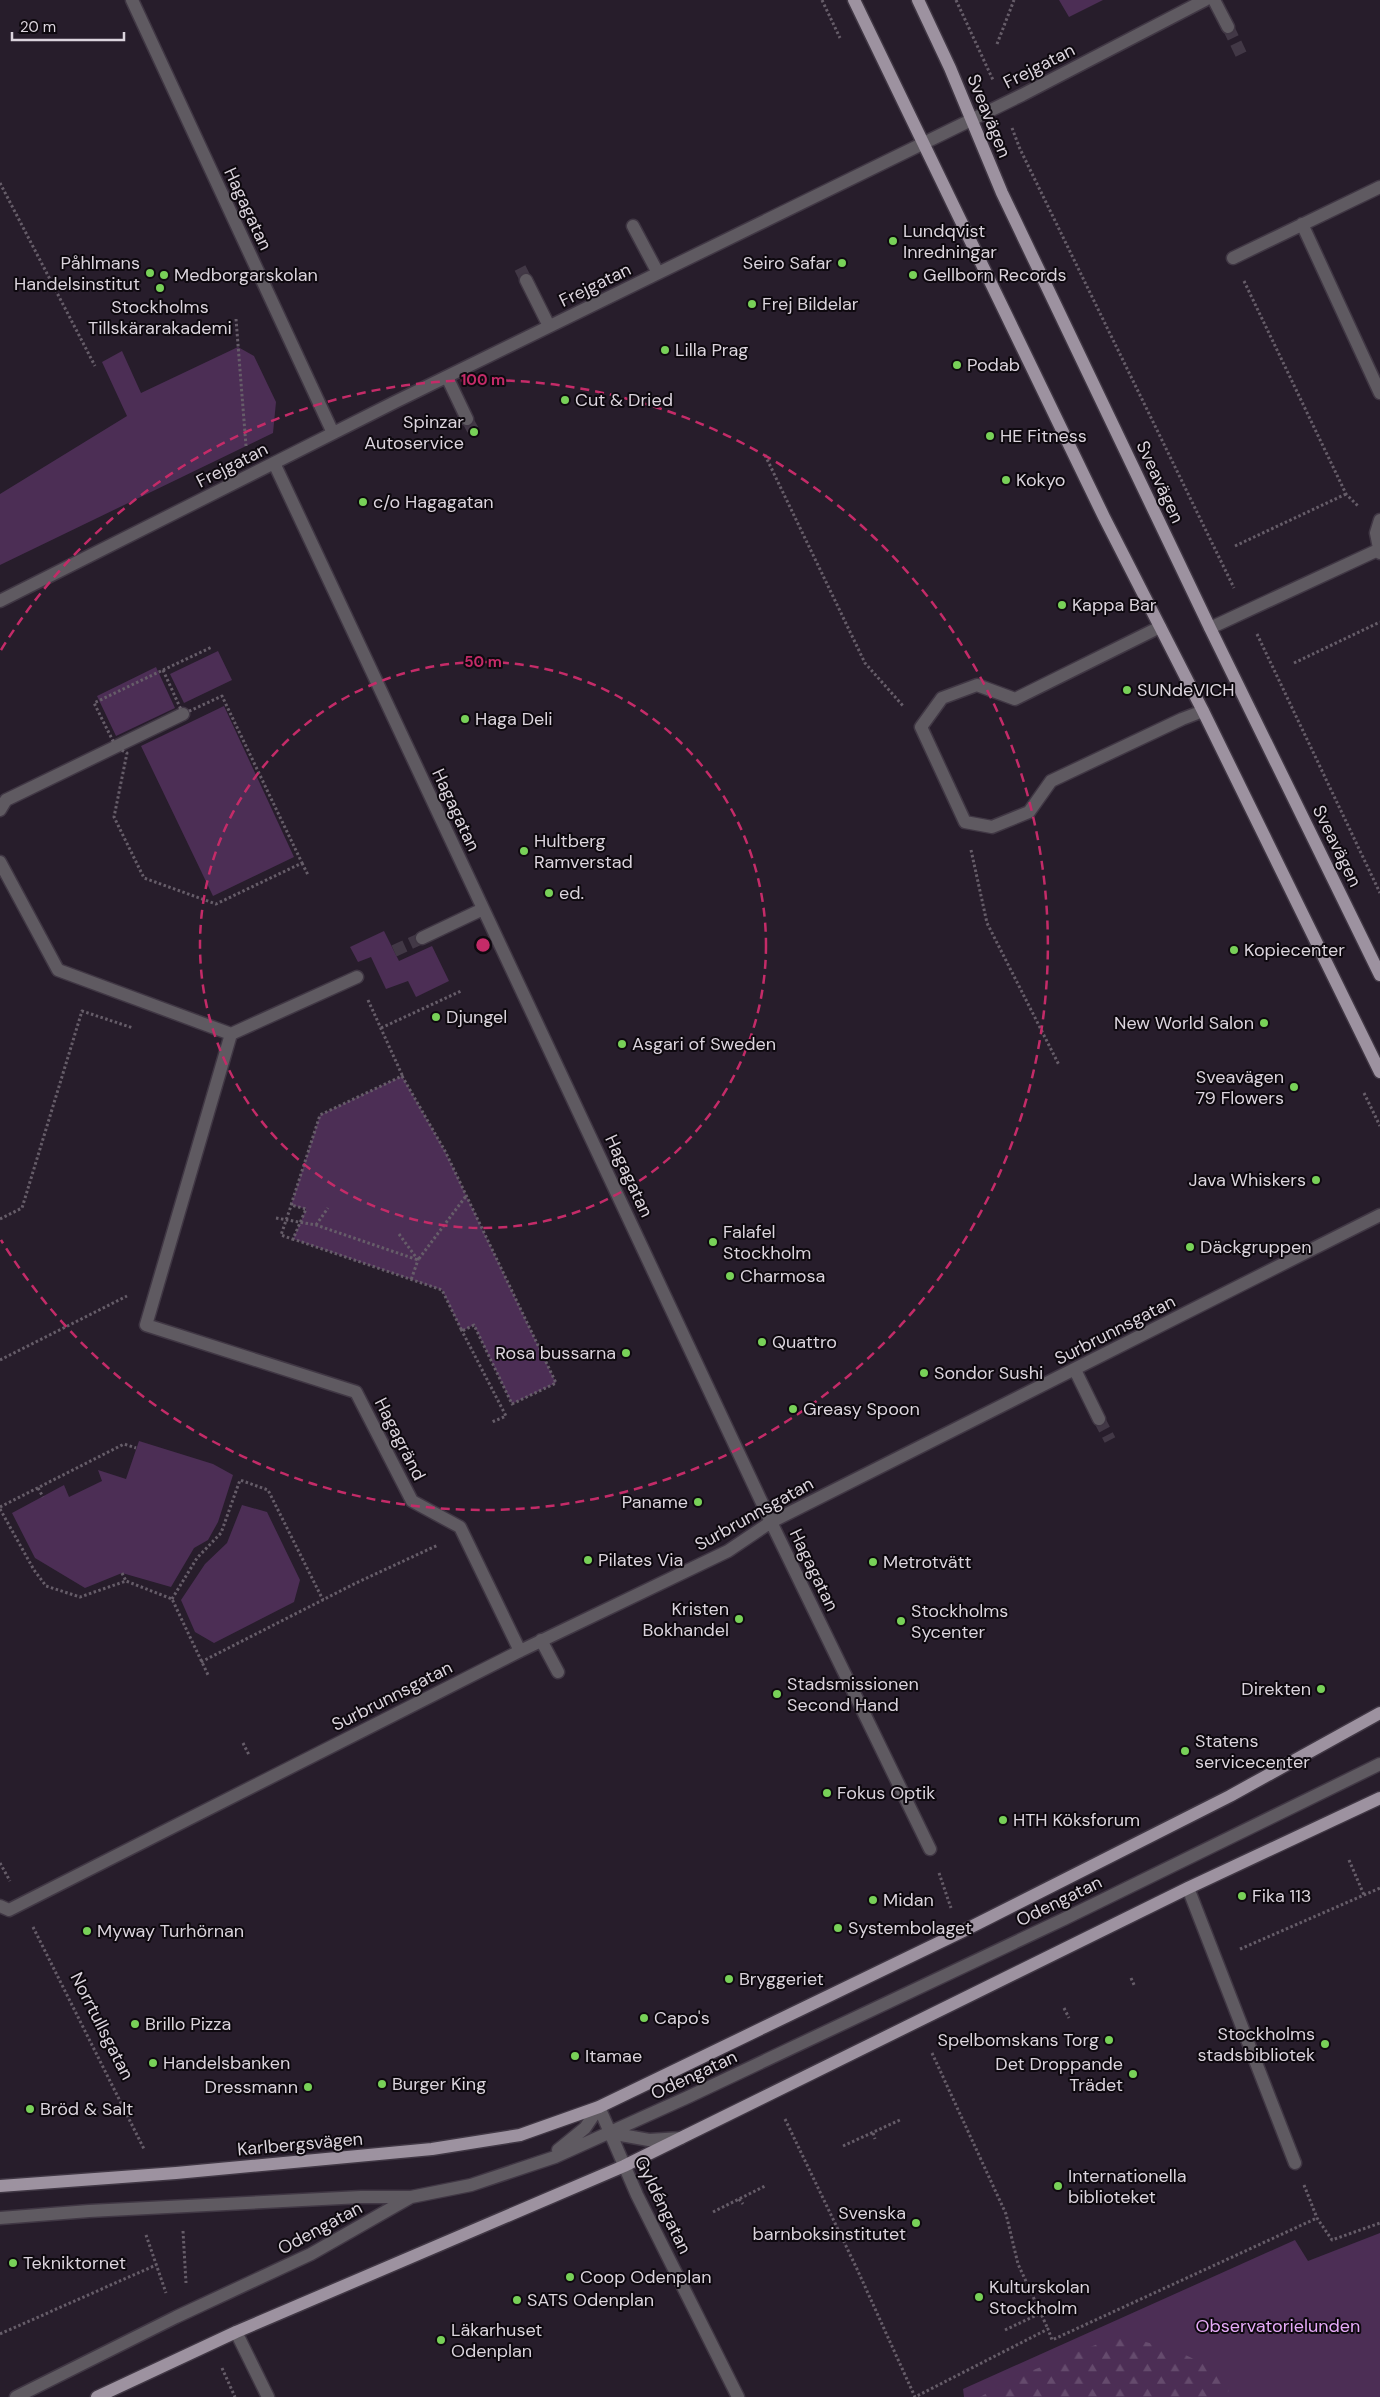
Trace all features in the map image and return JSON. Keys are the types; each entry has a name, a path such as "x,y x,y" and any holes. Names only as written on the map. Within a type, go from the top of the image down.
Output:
{"main road":[{"path":"854,0 922,142 946,186 1104,517 1203,711 1380,1072"},
{"name":"Sveavägen","path":"918,0 972,117 1002,193 1210,628 1380,974"},
{"name":"Odengatan","path":"599,2107 961,1932 1230,1796 1380,1713"},
{"path":"97,2397 236,2332 624,2166 1188,1888 1380,1798"},
{"name":"Karlbergsvägen","path":"0,2186 176,2173 432,2149 520,2134 599,2107"}],"street":[{"name":"Hagagatan","path":"132,0 333,433"},
{"name":"Frejgatan","path":"0,601 549,326 899,156 922,142 1206,0"},
{"path":"1214,0 1228,27"},
{"path":"1233,258 1380,187"},
{"path":"1302,224 1380,393"},
{"path":"633,226 658,273"},
{"path":"526,280 549,326"},
{"path":"447,377 467,419"},
{"name":"Hagagatan","path":"274,463 771,1522 930,1849"},
{"path":"1210,628 1379,552 1376,534 1379,522"},
{"path":"1160,627 1015,699 977,685 942,698 921,727 965,822 992,828 1028,812 1051,781 1182,718 1203,711"},
{"path":"0,810 6,800 183,714"},
{"path":"0,862 58,970 231,1034 357,977"},
{"path":"422,938 483,909"},
{"name":"Hagagränd","path":"231,1034 146,1325 356,1392 412,1500 460,1527 520,1651"},
{"name":"Surbrunnsgatan","path":"5,1908 541,1640 728,1551 771,1522 1380,1215"},
{"path":"1075,1370 1099,1419"},
{"path":"541,1640 558,1672"},
{"name":"Odengatan","path":"16,2397 176,2317 311,2254 412,2198 471,2185 543,2161 610,2133 1028,1936 1380,1764"},
{"path":"1188,1888 1296,2164"},
{"path":"543,2161 585,2128 599,2107"},
{"name":"Gyldéngatan","path":"599,2107 624,2166 738,2397"},
{"path":"610,2133 649,2140 681,2138"},
{"path":"0,2218 89,2211 361,2197 412,2198"},
{"path":"236,2332 268,2397"}],"path":[{"name":"Sveavägen","path":"956,0 1002,103 1020,149 1246,612 1380,893"},
{"path":"997,44 1014,0"},
{"path":"0,183 95,366"},
{"path":"1233,258 1346,494 1379,522"},
{"path":"236,319 246,446"},
{"path":"765,455 865,663 921,727"},
{"path":"1235,546 1346,494"},
{"path":"1294,663 1380,622"},
{"path":"212,647 94,703 116,747 127,752 114,817 144,878 216,904 302,863"},
{"path":"163,670 183,714 222,696 308,875"},
{"path":"965,822 987,922 1059,1066"},
{"path":"381,1028 461,990"},
{"path":"367,998 402,1076 445,1151 556,1383 512,1404 474,1325 462,1330"},
{"path":"0,1219 22,1208 82,1011 134,1029"},
{"path":"402,1076 320,1115 281,1235 442,1290 506,1416 492,1422"},
{"path":"412,1280 418,1260 466,1196"},
{"path":"291,1205 306,1209 293,1239"},
{"path":"316,1225 328,1208"},
{"path":"276,1218 286,1222 316,1225 418,1260"},
{"path":"399,1234 418,1260"},
{"path":"0,1360 130,1295"},
{"path":"136,1448 124,1444 0,1508 34,1570 46,1586 80,1598 126,1581 172,1599 209,1677"},
{"path":"172,1599 197,1558 221,1533 240,1480 268,1490 323,1600"},
{"path":"38,1488 43,1497"},
{"path":"201,1662 323,1600 463,1533"},
{"path":"122,1573 126,1581"},
{"path":"243,1743 249,1755"},
{"path":"930,1849 950,1905"},
{"path":"1349,1860 1364,1895"},
{"path":"0,1863 11,1883"},
{"path":"1216,1959 1380,1888"},
{"name":"Norrtullsgatan","path":"32,1925 141,2142"},
{"path":"1131,1978 1135,1986"},
{"path":"1064,2008 1069,2018"},
{"path":"932,2053 1006,2214 1018,2264 1052,2340 1317,2218"},
{"path":"785,2119 857,2269 915,2397 1048,2329"},
{"path":"843,2146 902,2119"},
{"path":"873,2133 876,2139"},
{"path":"1296,2164 1317,2218 1332,2240 1380,2223"},
{"path":"713,2212 766,2186"},
{"path":"739,2199 743,2204"},
{"path":"182,2224 186,2286"},
{"path":"143,2227 169,2303"},
{"path":"0,2334 156,2266"},
{"path":"1005,2330 1041,2313"}],"green space":[{"path":"1059,0 1103,0 1069,17"},
{"path":"238,347 254,356 276,402 273,433 0,565 0,494 127,416 102,362 122,351 141,393"},
{"path":"218,651 232,680 184,703 170,674"},
{"path":"156,667 175,708 116,736 97,696"},
{"path":"224,706 294,857 213,896 141,746"},
{"path":"384,931 399,961 432,946 449,981 416,997 408,981 386,989 371,957 358,962 350,947"},
{"path":"402,1076 445,1151 556,1383 512,1404 474,1325 462,1331 442,1290 293,1239 306,1209 291,1205 320,1115"},
{"path":"139,1441 213,1464 233,1475 218,1522 208,1540 194,1548 171,1587 122,1573 85,1588 35,1558 12,1513 64,1485 69,1497 102,1481 98,1470 126,1479"},
{"path":"242,1505 267,1512 300,1580 294,1602 214,1643 195,1632 181,1600 205,1564 227,1543"},
{"name":"Observatorielunden","path":"1380,2233 1380,2397 964,2397 963,2389 1295,2240 1308,2261"},
{"path":"1120,2335 1175,2350 1223,2373 1229,2391 1221,2397 980,2397 1016,2377"}],"tunnel":[{"path":"1228,27 1242,56"},
{"path":"520,268 526,280"},
{"path":"467,419 474,432"},
{"path":"394,951 422,938"},
{"path":"1099,1419 1110,1440"}],"place":[{"name":"Lundqvist Inredningar","path":"893,241"},
{"name":"Seiro Safar","path":"842,263"},
{"name":"Påhlmans Handelsinstitut","path":"150,273"},
{"name":"Medborgarskolan","path":"164,275"},
{"name":"Gellborn Records","path":"913,275"},
{"name":"Stockholms Tillskärarakademi","path":"160,288"},
{"name":"Frej Bildelar","path":"752,304"},
{"name":"Lilla Prag","path":"665,350"},
{"name":"Podab","path":"957,365"},
{"name":"Cut & Dried","path":"565,400"},
{"name":"Spinzar Autoservice","path":"474,432"},
{"name":"HE Fitness","path":"990,436"},
{"name":"Kokyo","path":"1006,480"},
{"name":"c/o Hagagatan","path":"363,502"},
{"name":"Kappa Bar","path":"1062,605"},
{"name":"SUNdeVICH","path":"1127,690"},
{"name":"Haga Deli","path":"465,719"},
{"name":"Hultberg Ramverstad","path":"524,851"},
{"name":"ed.","path":"549,893"},
{"name":"Kopiecenter","path":"1234,950"},
{"name":"Djungel","path":"436,1017"},
{"name":"New World Salon","path":"1264,1023"},
{"name":"Asgari of Sweden","path":"622,1044"},
{"name":"Sveavägen 79 Flowers","path":"1294,1087"},
{"name":"Java Whiskers","path":"1316,1180"},
{"name":"Falafel Stockholm","path":"713,1242"},
{"name":"Däckgruppen","path":"1190,1247"},
{"name":"Charmosa","path":"730,1276"},
{"name":"Quattro","path":"762,1342"},
{"name":"Rosa bussarna","path":"626,1353"},
{"name":"Sondor Sushi","path":"924,1373"},
{"name":"Greasy Spoon","path":"793,1409"},
{"name":"Paname","path":"698,1502"},
{"name":"Pilates Via","path":"588,1560"},
{"name":"Metrotvätt","path":"873,1562"},
{"name":"Kristen Bokhandel","path":"739,1619"},
{"name":"Stockholms Sycenter","path":"901,1621"},
{"name":"Direkten","path":"1321,1689"},
{"name":"Stadsmissionen Second Hand","path":"777,1694"},
{"name":"Statens servicecenter","path":"1185,1751"},
{"name":"Fokus Optik","path":"827,1793"},
{"name":"HTH Köksforum","path":"1003,1820"},
{"name":"Fika 113","path":"1242,1896"},
{"name":"Midan","path":"873,1900"},
{"name":"Systembolaget","path":"838,1928"},
{"name":"Myway Turhörnan","path":"87,1931"},
{"name":"Bryggeriet","path":"729,1979"},
{"name":"Capo's","path":"644,2018"},
{"name":"Brillo Pizza","path":"135,2024"},
{"name":"Spelbomskans Torg","path":"1109,2040"},
{"name":"Stockholms stadsbibliotek","path":"1325,2044"},
{"name":"Itamae","path":"575,2056"},
{"name":"Handelsbanken","path":"153,2063"},
{"name":"Det Droppande Trädet","path":"1133,2074"},
{"name":"Burger King","path":"382,2084"},
{"name":"Dressmann","path":"308,2087"},
{"name":"Bröd & Salt","path":"30,2109"},
{"name":"Internationella biblioteket","path":"1058,2186"},
{"name":"Svenska barnboksinstitutet","path":"916,2223"},
{"name":"Tekniktornet","path":"13,2263"},
{"name":"Coop Odenplan","path":"570,2277"},
{"name":"Kulturskolan Stockholm","path":"979,2297"},
{"name":"SATS Odenplan","path":"517,2300"},
{"name":"Läkarhuset Odenplan","path":"441,2340"}]}
